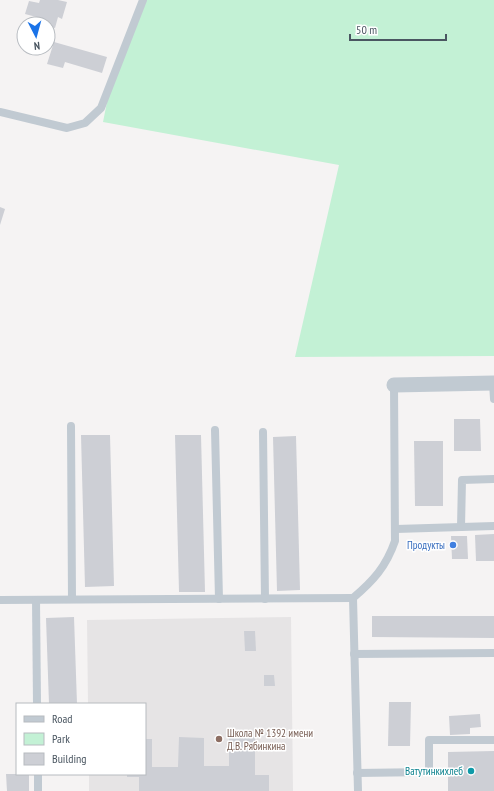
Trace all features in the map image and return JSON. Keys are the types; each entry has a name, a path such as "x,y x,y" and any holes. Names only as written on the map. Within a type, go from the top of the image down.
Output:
{"street":[{"path":"394,385 494,383"}],"lane":[{"path":"0,112 67,128 85,123 101,108 143,0"},
{"path":"494,383 494,399"},
{"path":"0,600 352,598 370,583 383,568 391,554 395,541 394,385"},
{"path":"71,426 72,600"},
{"path":"215,430 219,599"},
{"path":"263,432 265,599"},
{"path":"461,527 462,480 494,479"},
{"path":"396,529 494,526"},
{"path":"352,598 358,791"},
{"path":"36,600 37,703"},
{"path":"354,654 494,652"},
{"path":"357,773 429,772 429,740 494,740"},
{"path":"38,775 38,791"}],"shaded area":[{"name":"Школа № 1392 имени Д.В. Рябинкина","path":"291,617 293,791 89,791 89,775 146,775 146,703 88,703 87,620"}],"green space":[{"path":"142,0 494,0 494,356 295,357 339,165 103,122 109,92"}],"building":[{"path":"40,0 58,0 67,2 62,19 58,17 56,24 56,16 33,16 25,14 29,1 39,3"},
{"path":"56,43 107,57 102,73 65,62 63,68 47,64 50,56 56,56"},
{"path":"0,207 5,209 0,225"},
{"path":"454,419 480,419 481,451 454,451"},
{"path":"81,435 110,435 114,586 85,587"},
{"path":"175,435 201,435 205,592 179,592"},
{"path":"296,436 300,590 277,591 273,437"},
{"path":"414,441 443,441 443,506 415,506"},
{"path":"494,534 494,561 476,561 475,535"},
{"path":"451,536 467,536 468,559 452,559"},
{"path":"372,616 494,616 494,638 372,637"},
{"path":"74,617 77,703 49,703 46,618"},
{"path":"244,631 255,631 256,651 245,651"},
{"path":"264,675 274,675 275,686 264,686"},
{"path":"389,702 411,702 410,746 388,746"},
{"path":"480,714 481,727 470,728 470,734 450,735 449,716"},
{"path":"179,737 204,738 204,766 229,766 229,737 255,737 255,775 269,775 269,791 139,791 139,777 127,777 127,775 146,775 146,739 152,739 152,767 178,767"},
{"name":"Ватутинкихлеб","path":"494,751 494,791 448,791 448,752"},
{"path":"6,774 29,775 29,791 7,791"}],"place":[{"name":"Продукты","path":"453,545"},
{"name":"Школа № 1392 имени Д.В. Рябинкина","path":"219,739"},
{"name":"Ватутинкихлеб","path":"471,771"}]}
